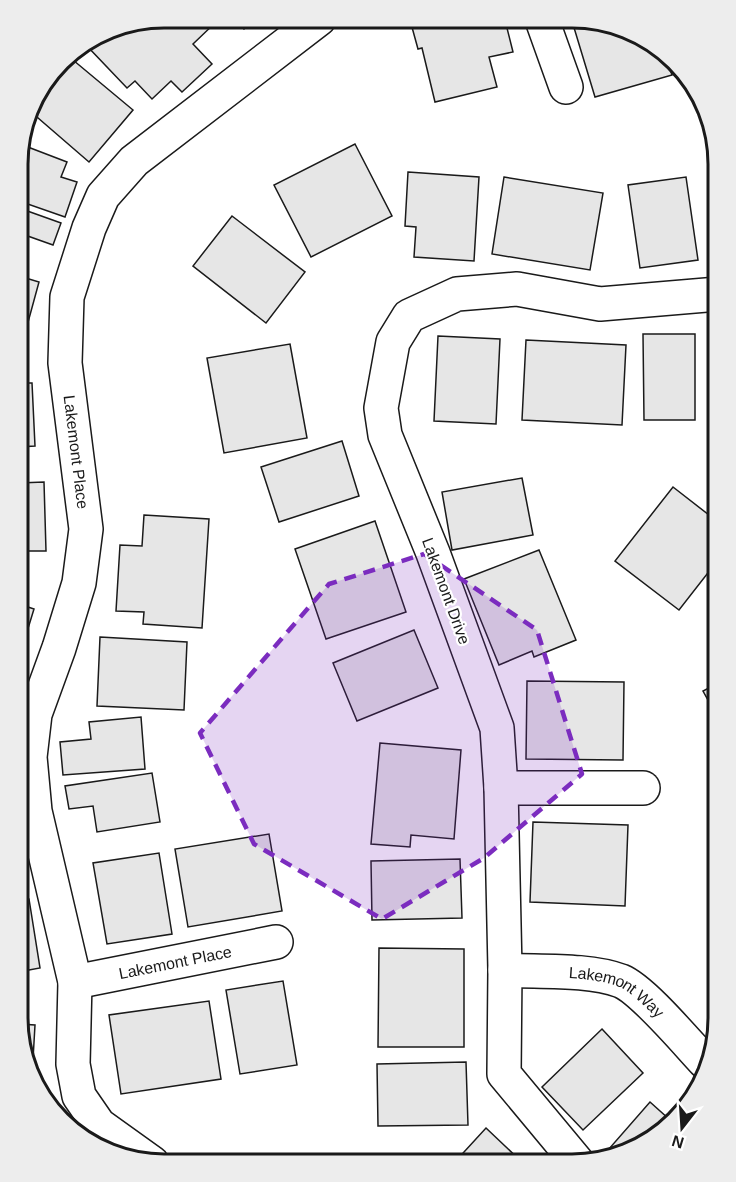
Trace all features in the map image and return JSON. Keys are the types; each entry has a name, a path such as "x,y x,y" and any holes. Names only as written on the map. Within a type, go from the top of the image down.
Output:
{"street":[{"name":"Lakemont Place","path":"134,1150 99,1125 80,1096 73,1064 75,982 35,811 30,757 35,714 79,583 86,529 65,363 67,297 89,228 104,196 134,161 307,28"},
{"path":"545,28 566,87"},
{"name":"Lakemont Drive","path":"571,1154 504,1074 505,970 501,788 497,728 433,553 385,435 381,408 393,342 409,316 458,294 517,289 600,304 708,295"},
{"path":"501,788 643,788"},
{"name":"Lakemont Place","path":"75,982 276,942"},
{"name":"Lakemont Way","path":"505,970 597,975 623,982 642,996 701,1058"}],"highlighted area":[{"path":"424,554 537,630 582,774 484,858 382,919 254,844 200,733 329,584"}],"building":[{"path":"164,28 210,28 193,44 212,64 182,92 171,81 152,99 135,81 127,88 91,50 112,39 138,31"},
{"path":"412,28 507,28 513,52 489,57 497,87 435,102 422,48 418,49"},
{"path":"574,28 607,33 624,39 654,57 668,68 672,75 595,97"},
{"path":"75,62 133,110 89,162 37,117 51,89"},
{"path":"355,144 392,216 311,257 274,185"},
{"path":"30,148 67,162 61,177 77,182 65,217 28,204"},
{"path":"408,172 479,177 474,261 414,257 416,227 405,226"},
{"path":"504,177 603,193 590,270 492,254"},
{"path":"686,177 698,260 640,268 628,185"},
{"path":"28,211 61,223 53,245 28,236"},
{"path":"232,216 305,272 266,323 193,266"},
{"path":"28,279 39,282 28,322"},
{"path":"643,334 695,334 695,420 644,420"},
{"path":"438,336 500,339 496,424 434,421"},
{"path":"526,340 626,345 622,425 522,420"},
{"path":"290,344 307,438 224,453 207,358"},
{"path":"28,383 32,383 35,446 28,446"},
{"path":"342,441 359,496 279,522 261,467"},
{"path":"522,478 533,535 452,550 442,492"},
{"path":"44,482 46,551 28,551 28,483"},
{"path":"673,487 708,514 708,573 679,610 615,561"},
{"path":"144,515 209,519 202,628 143,624 144,612 116,611 120,545 142,546"},
{"path":"375,521 406,612 326,639 295,549"},
{"path":"539,550 576,640 534,657 532,651 499,665 464,579"},
{"path":"28,607 34,609 28,628"},
{"path":"414,630 438,688 357,721 333,663"},
{"path":"100,637 187,642 184,710 97,706"},
{"path":"527,681 624,682 623,760 526,759"},
{"path":"141,717 145,769 63,775 60,742 91,739 89,722"},
{"path":"380,743 461,750 454,839 411,835 410,847 371,844"},
{"path":"152,773 160,822 97,832 93,806 69,809 65,786"},
{"path":"533,822 628,825 625,906 530,902"},
{"path":"269,834 282,911 188,927 175,849"},
{"path":"159,853 172,934 107,944 93,863"},
{"path":"460,859 462,918 372,920 371,861"},
{"path":"28,899 40,968 28,970"},
{"path":"379,948 464,949 464,1047 378,1047"},
{"path":"283,981 297,1065 240,1074 226,990"},
{"path":"209,1001 221,1079 121,1094 109,1015"},
{"path":"29,1025 35,1025 33,1052"},
{"path":"602,1029 643,1073 583,1130 542,1087"},
{"path":"466,1062 468,1125 378,1126 377,1064"},
{"path":"650,1102 652,1104 652,1126 640,1135 610,1147"},
{"path":"486,1128 513,1154 462,1154"}]}
